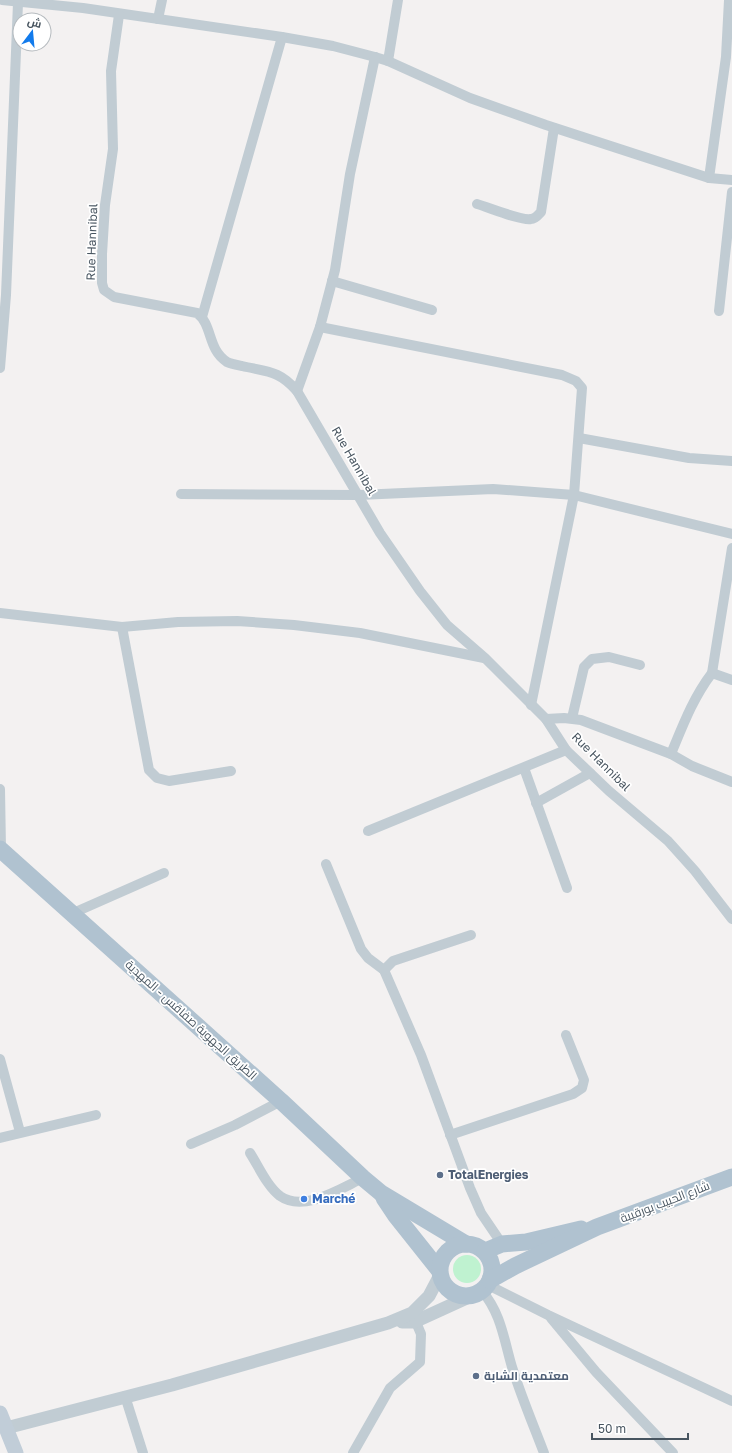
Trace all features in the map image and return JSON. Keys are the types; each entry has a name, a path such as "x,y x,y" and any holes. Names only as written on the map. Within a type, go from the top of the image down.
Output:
{"main road":[{"name":"الطريق الجهوية صفاقس - المهدية","path":"0,849 281,1101 381,1193 466,1244"},
{"name":"شارع الحبيب بورقيبة","path":"483,1288 515,1266 566,1244 597,1227 732,1177"},
{"name":"الطريق الجهوية صفاقس - المهدية","path":"381,1193 396,1216 439,1272"},
{"name":"شارع الحبيب بورقيبة","path":"484,1251 502,1244 526,1242 569,1231 597,1227"},
{"path":"466,1244 476,1246 484,1251 492,1265 483,1288 460,1296 451,1292 443,1284 439,1272 443,1256 447,1251 453,1247 466,1244"},
{"path":"0,1413 16,1453"}],"street":[{"path":"2,0 18,3 83,4 120,15 282,37 333,46 388,61 470,98 554,128 709,178 732,180"},
{"path":"158,19 162,0"},
{"path":"388,61 398,0"},
{"path":"709,178 726,57 729,0"},
{"path":"0,368 6,296 18,3"},
{"name":"Rue Hannibal","path":"120,15 111,71 113,149 105,205 102,254 102,283 104,290 114,297 197,313 202,317 215,351 228,363 271,372 287,379 297,391 380,533 420,591 447,625 485,658 546,719 566,750 668,842 695,871 732,919"},
{"path":"202,317 282,37"},
{"path":"297,391 320,326 332,281 340,245 350,174 375,57"},
{"path":"477,204 531,220 537,217 541,212 554,128"},
{"path":"720,311 732,192"},
{"path":"332,281 432,310"},
{"path":"320,326 562,375 576,381 582,388 574,495 531,705"},
{"path":"579,438 689,458 732,461"},
{"path":"181,494 359,495 493,489 574,495 732,534"},
{"path":"671,754 699,689 712,673 732,548"},
{"path":"0,613 122,626 178,622 237,621 294,625 360,633 485,658"},
{"path":"122,626 149,770 157,778 168,781 231,771"},
{"path":"572,718 584,667 592,658 609,657 640,665"},
{"path":"712,673 732,680"},
{"path":"546,719 572,718 671,754 692,766 732,782"},
{"path":"368,831 566,750"},
{"path":"524,768 567,888"},
{"path":"536,803 590,773"},
{"path":"0,789 0,849"},
{"path":"326,864 362,949 368,958 384,970 421,1055 450,1135 481,1213 502,1244"},
{"path":"71,914 164,873"},
{"path":"384,970 393,961 471,935"},
{"path":"450,1135 573,1094 582,1088 584,1080 566,1035"},
{"path":"0,1059 20,1132"},
{"path":"191,1144 235,1125 281,1101"},
{"path":"0,1138 96,1115"},
{"path":"250,1153 267,1181 281,1196 294,1200 305,1202 315,1200 364,1178"},
{"path":"413,1318 428,1296 439,1272"},
{"path":"483,1288 498,1314 520,1390 544,1453"},
{"path":"6,1428 172,1385 388,1323 413,1318 483,1288 548,1315 732,1401"},
{"path":"548,1315 596,1372 673,1453"},
{"path":"353,1453 390,1388 420,1362 421,1334 413,1318"},
{"path":"125,1396 143,1453"}],"green space":[{"path":"467,1255 477,1259 481,1269 477,1279 467,1283 457,1279 453,1269 457,1259"}],"place":[{"name":"TotalEnergies","path":"440,1175"},
{"name":"Marché","path":"304,1199"},
{"name":"معتمدية الشابة","path":"476,1376"}]}
